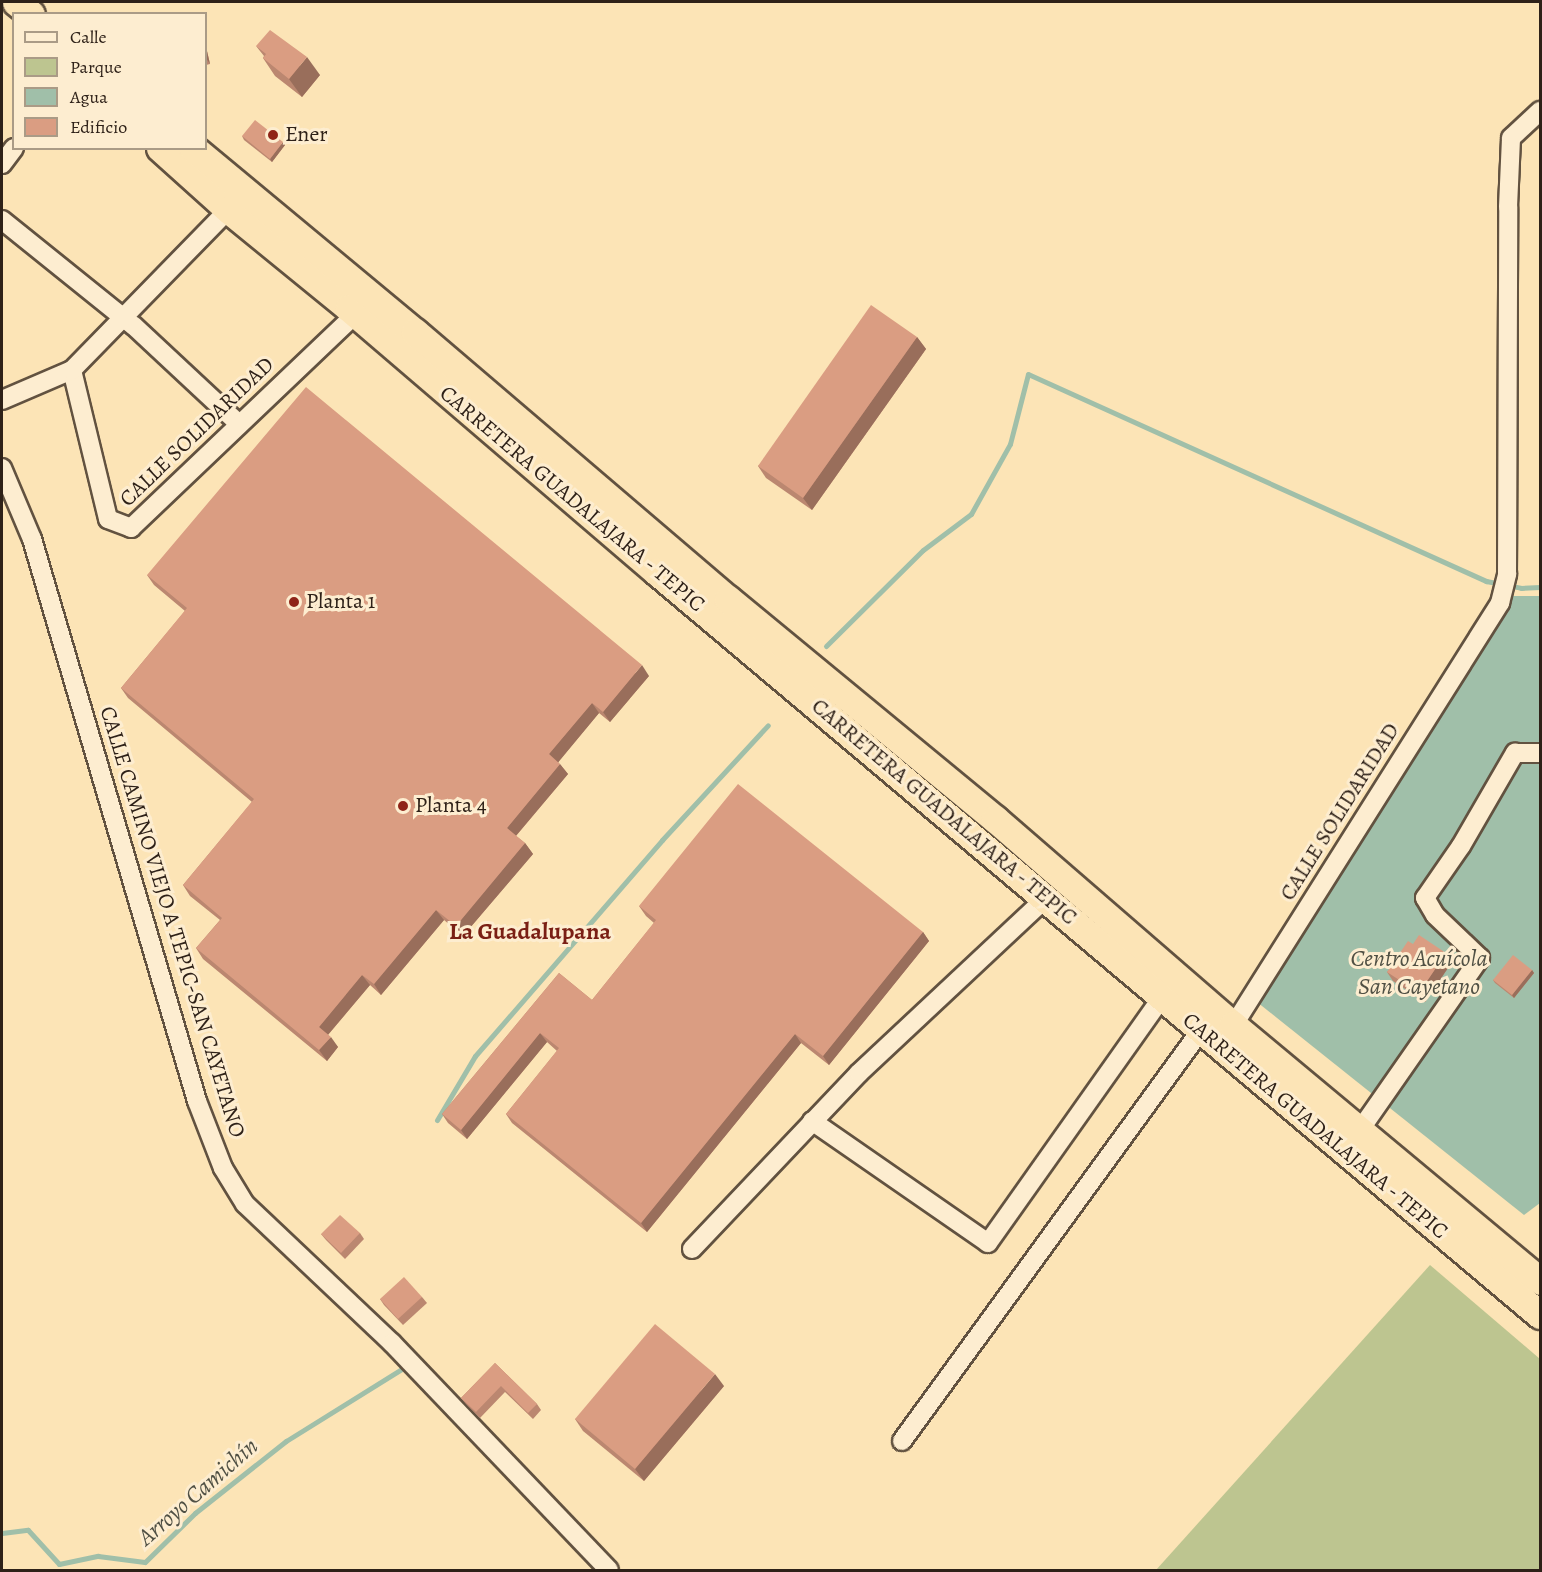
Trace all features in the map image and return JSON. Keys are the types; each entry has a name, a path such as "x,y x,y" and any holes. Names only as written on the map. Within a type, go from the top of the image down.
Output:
{"highway":[{"path":"16,2 28,12"},
{"path":"163,150 237,201"},
{"path":"195,150 237,201"},
{"name":"CARRETERA GUADALAJARA - TEPIC","path":"237,201 361,303 719,607 1046,898 1162,997 1360,1130 1540,1281"},
{"name":"CARRETERA GUADALAJARA - TEPIC","path":"719,607 995,819 1218,1034 1540,1315"}],"street":[{"name":"CALLE SOLIDARIDAD","path":"902,1441 1218,1034 1500,603 1507,574 1508,207 1511,138 1540,111"},
{"path":"2,164 12,150"},
{"path":"2,400 72,370 237,201"},
{"path":"2,220 123,318 238,424"},
{"name":"CALLE SOLIDARIDAD","path":"72,370 108,519 131,528 361,303"},
{"name":"CALLE CAMINO VIEJO A TEPIC-SAN CAYETANO","path":"2,468 32,539 197,1101 223,1168 245,1204 392,1343 609,1570"},
{"path":"1360,1130 1480,958 1436,915 1425,898 1461,846 1515,753 1540,753"},
{"path":"692,1249 812,1121 1046,898"},
{"path":"812,1121 988,1243 1162,997"}],"green space":[{"path":"1430,1265 1540,1359 1540,1570 1156,1570"}],"water":[{"name":"Centro Acuícola San Cayetano","path":"1508,596 1540,596 1540,1203 1524,1215 1257,1002"}],"building":[{"path":"270,30 307,57 289,79 263,58 266,54 256,46"},
{"path":"255,120 283,142 270,159 242,136"},
{"path":"871,305 917,337 803,498 758,466"},
{"path":"306,387 642,665 603,712 592,703 549,754 560,764 507,828 525,843 456,926 436,910 374,984 362,975 319,1027 331,1037 319,1050 196,948 222,918 183,885 254,799 121,688 187,608 147,575"},
{"path":"738,784 923,932 823,1056 795,1034 641,1223 506,1114 559,1048 540,1033 461,1130 442,1114 559,973 592,1000 656,920 639,906"},
{"path":"1419,935 1446,953 1419,993 1387,972 1408,941 1413,944"},
{"path":"1513,955 1532,970 1512,995 1493,980"},
{"path":"340,1215 360,1233 341,1253 321,1234"},
{"path":"404,1277 422,1297 398,1319 380,1299"},
{"path":"655,1324 715,1374 635,1469 575,1419"},
{"path":"495,1363 537,1404 528,1413 501,1386 476,1412 461,1398"}],"waterway":[{"path":"826,646 923,550 971,514 1010,444 1028,374 1486,581 1521,588 1540,587"},
{"path":"437,1120 475,1056 662,840 768,725"},
{"name":"Arroyo Camichín","path":"2,1533 28,1530 59,1564 98,1556 145,1562 195,1513 286,1441 408,1365"}],"place":[{"name":"Ener","path":"273,135"},
{"name":"Planta 1","path":"294,602"},
{"name":"Planta 4","path":"403,806"}],"district":[{"name":"La Guadalupana","path":"530,932"}]}
